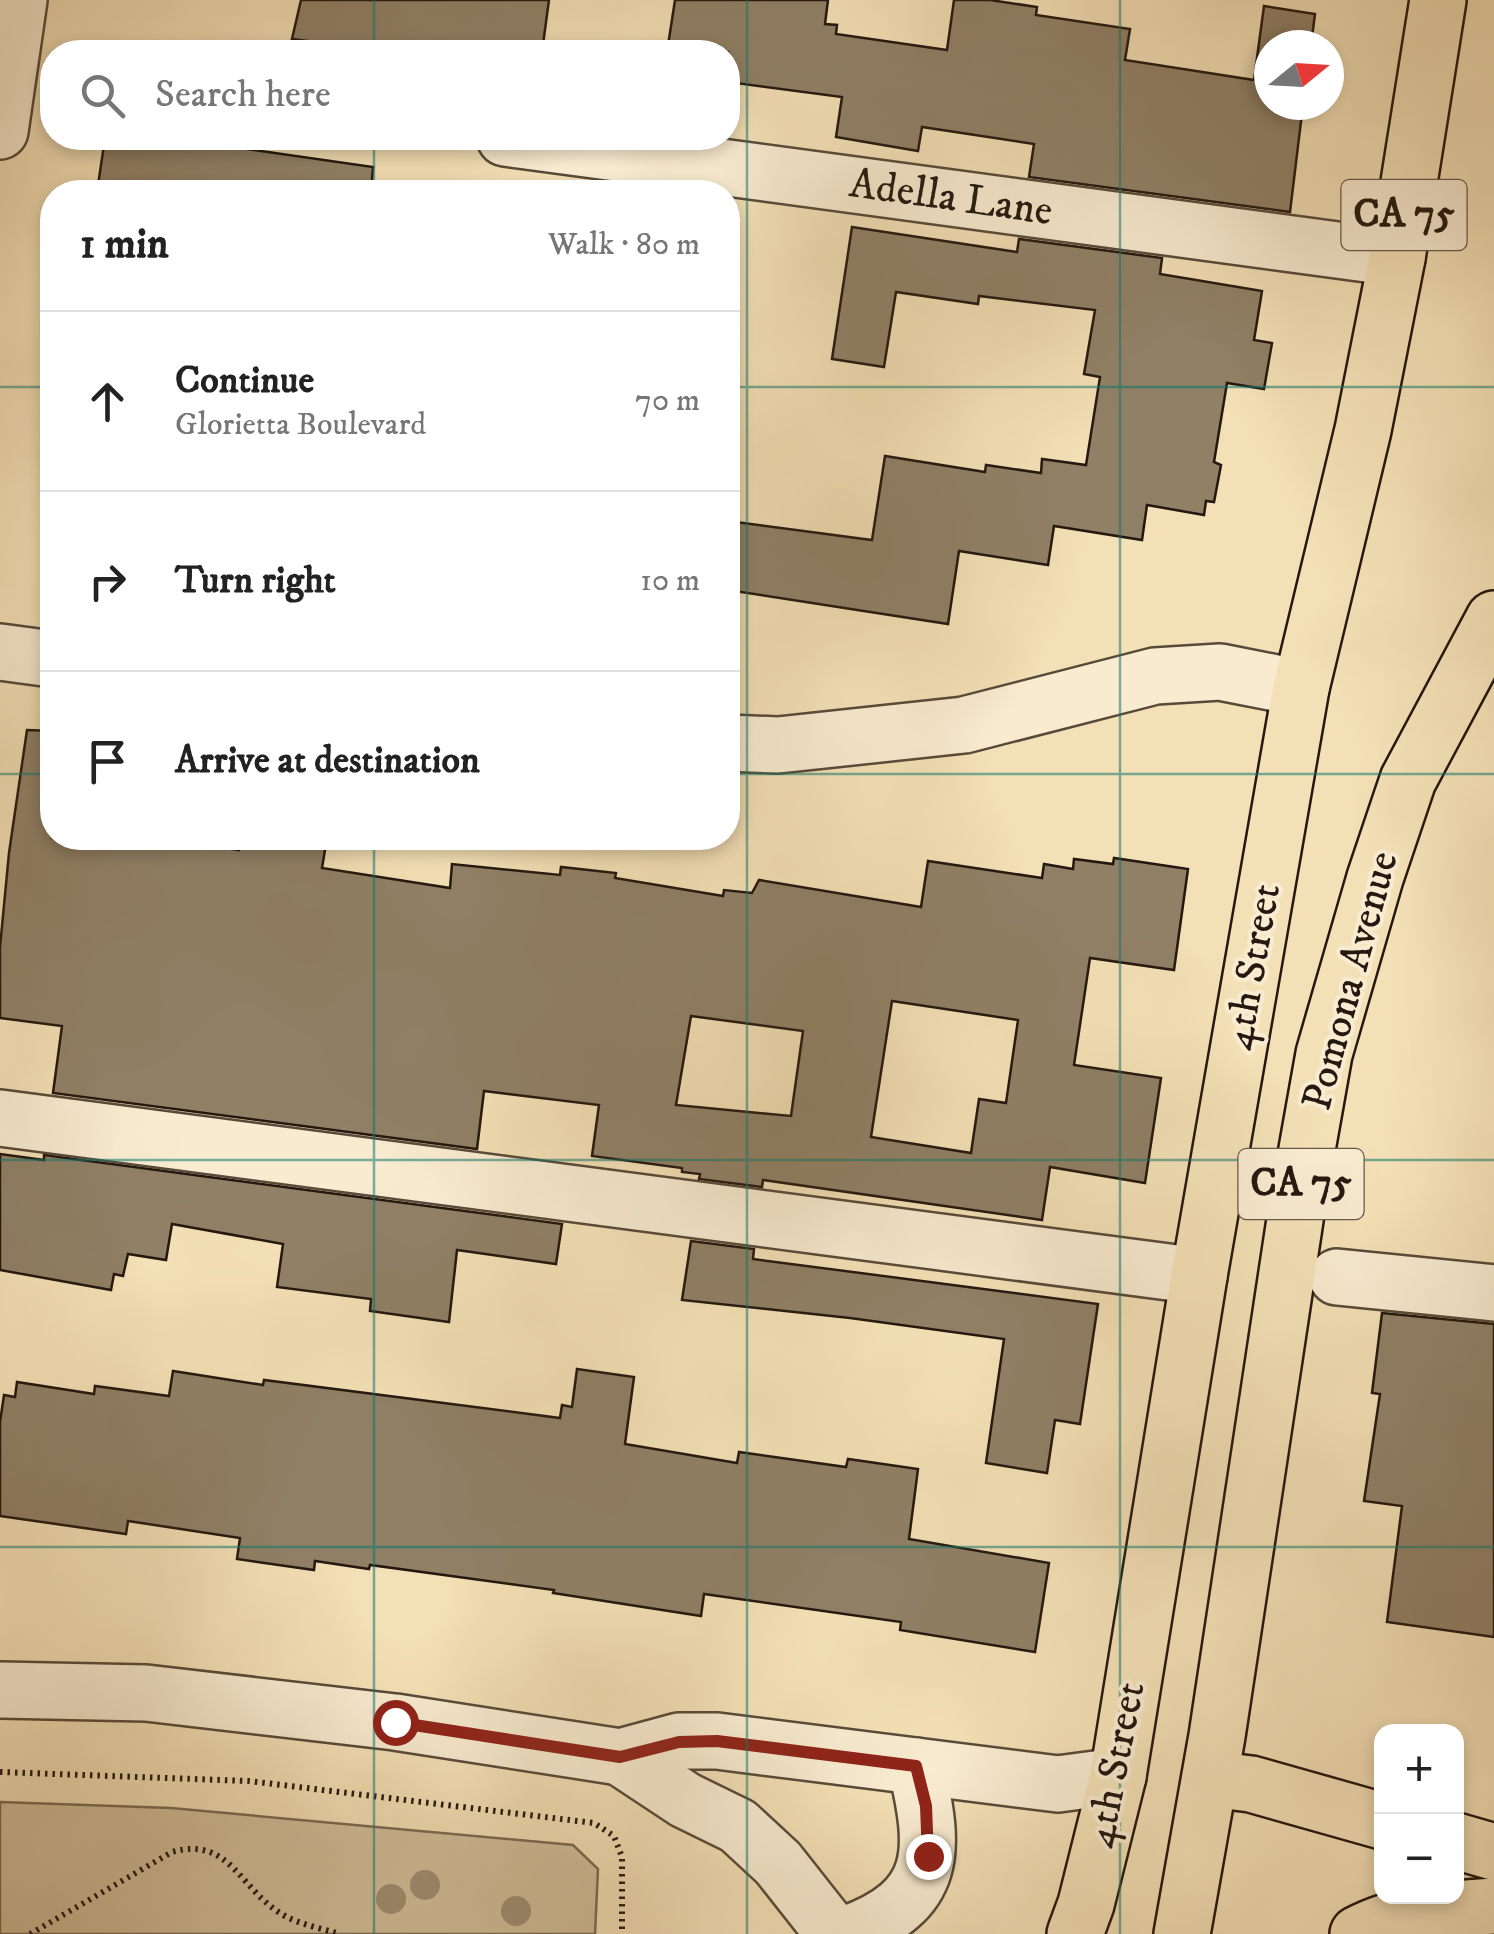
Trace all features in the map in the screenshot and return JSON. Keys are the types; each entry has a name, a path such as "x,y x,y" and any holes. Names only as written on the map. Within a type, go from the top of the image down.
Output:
{"main road":[{"name":"4th Street","path":"1074,1934 1086,1904 1118,1776 1199,1276 1301,688 1363,430 1397,258 1438,0"},
{"name":"Pomona Avenue","path":"1210,1779 1298,1200 1324,1054 1408,780 1494,619"},
{"path":"1210,1779 1251,1784 1374,1819"},
{"name":"CA 75","path":"1182,1934 1210,1779"},
{"path":"1464,1844 1494,1852"},
{"path":"1358,1934 1378,1924 1444,1910 1494,1906"}],"street":[{"path":"0,131 21,70 19,0"},
{"name":"Adella Lane","path":"594,150 1397,258"},
{"path":"0,652 40,657"},
{"path":"740,743 778,745 964,725 1155,676 1220,672 1301,688"},
{"path":"0,1118 1199,1276"},
{"path":"1337,1276 1494,1293"},
{"path":"0,1690 146,1693 395,1722 620,1757 679,1742 717,1741 1058,1784 1118,1776"},
{"path":"620,1757 685,1800 738,1826 778,1862 834,1934"},
{"path":"847,1934 878,1923 911,1898 923,1870 928,1856 926,1806 916,1766"}],"path":[{"path":"0,1772 249,1781 594,1823 614,1836 622,1857 622,1934"},
{"path":"30,1934 172,1852 190,1846 219,1854 257,1896 288,1917 340,1934"}],"shaded area":[{"path":"0,1802 171,1808 573,1845 598,1869 595,1934 0,1934"}],"building":[{"path":"301,0 549,0 544,40 292,39"},
{"path":"675,0 828,0 825,24 837,25 836,34 947,50 954,0 990,0 1037,7 1036,15 1130,29 1125,60 1254,80 1254,120 1301,120 1290,212 1029,177 1034,144 922,127 918,151 836,137 842,97 740,84 740,40 669,40"},
{"path":"1264,6 1315,14 1313,30 1261,30"},
{"path":"103,150 254,150 373,167 372,180 99,180"},
{"path":"852,227 1017,252 1019,239 1162,258 1160,274 1262,291 1254,340 1272,343 1264,389 1227,383 1214,462 1221,465 1214,502 1206,501 1204,515 1147,505 1142,540 1054,526 1048,565 959,551 948,624 740,592 740,523 872,540 885,456 985,472 986,465 1041,473 1042,459 1086,465 1100,377 1084,374 1095,310 979,296 978,304 896,292 884,367 832,359"},
{"path":"27,730 40,731 40,850 325,850 322,868 450,888 452,864 560,875 561,867 616,873 615,878 723,896 724,890 752,893 759,880 921,907 928,861 1042,878 1044,864 1073,869 1074,859 1113,864 1114,858 1188,869 1174,970 1090,958 1074,1065 1161,1078 1145,1183 1050,1167 1042,1220 763,1180 762,1187 699,1179 700,1174 682,1172 682,1168 592,1156 599,1105 484,1091 477,1149 53,1093 62,1026 0,1018 0,947","holes":["892,1001 1018,1020 1006,1103 979,1099 971,1153 871,1137","691,1016 803,1031 791,1116 676,1105"]},
{"path":"0,1154 44,1160 44,1155 562,1224 556,1264 457,1250 449,1322 370,1311 371,1299 277,1287 283,1244 172,1224 166,1260 128,1254 123,1276 114,1274 111,1290 0,1270"},
{"path":"691,1241 754,1249 753,1259 1098,1304 1080,1424 1055,1420 1047,1473 986,1463 1004,1339 682,1300"},
{"path":"1382,1313 1494,1324 1494,1637 1387,1622 1402,1506 1364,1501 1380,1394 1372,1393"},
{"path":"577,1369 634,1377 625,1444 737,1463 739,1452 846,1467 848,1459 918,1469 909,1539 1049,1563 1035,1652 900,1630 901,1622 704,1594 701,1616 553,1593 554,1590 370,1565 369,1569 315,1561 314,1570 237,1559 240,1538 128,1521 126,1534 0,1516 0,1422 4,1395 15,1397 17,1382 94,1394 95,1386 169,1396 173,1371 263,1385 264,1380 560,1418 562,1405 572,1407"}],"route":[{"path":"395,1722 620,1757 679,1742 717,1741 916,1766 926,1806 928,1856"}]}
